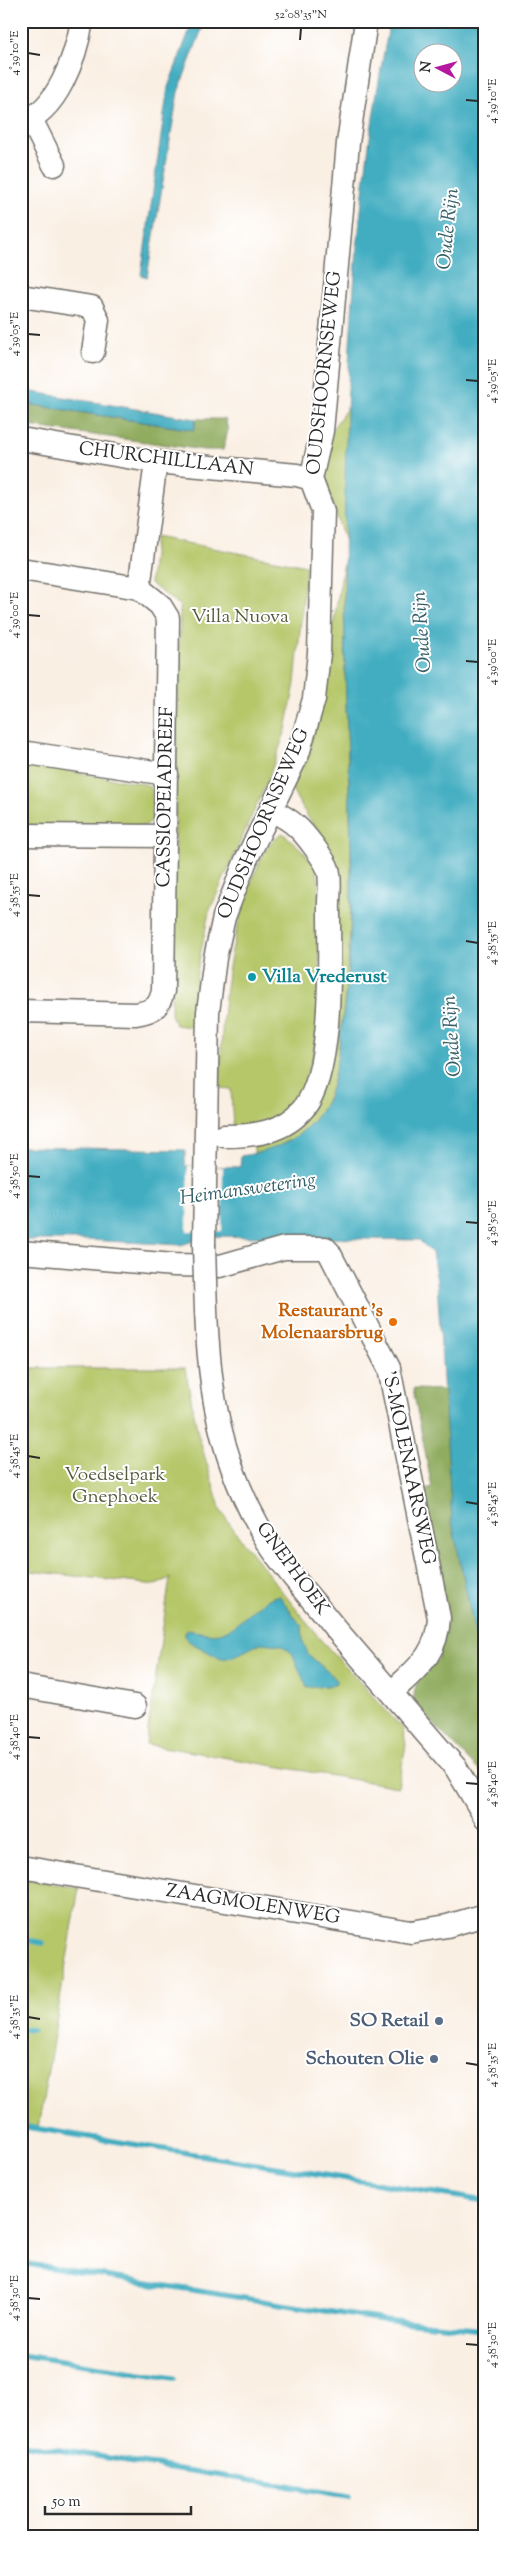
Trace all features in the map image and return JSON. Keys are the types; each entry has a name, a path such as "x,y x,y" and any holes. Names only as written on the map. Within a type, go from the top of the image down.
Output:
{"street":[{"path":"54,166 26,120 56,93 69,70 79,40 82,21"},
{"name":"OUDSHOORNSEWEG","path":"204,1244 208,1012 215,958 224,917 246,860 298,754 314,699 319,653 324,520 317,490 311,479 322,431 347,152 366,21"},
{"path":"21,296 92,307 98,320 93,352"},
{"name":"CHURCHILLLAAN","path":"21,439 156,462 297,475 311,479"},
{"path":"21,569 139,588 156,462"},
{"name":"CASSIOPEIADREEF","path":"21,1011 136,1014 152,1011 160,1004 163,991 168,618 160,605 139,588"},
{"path":"21,752 167,774"},
{"path":"224,1136 254,1136 268,1132 281,1127 303,1109 314,1090 323,1053 329,968 328,869 297,826 271,809"},
{"path":"21,835 166,836"},
{"name":"GNEPHOEK","path":"204,1244 209,1373 225,1454 238,1488 270,1546 335,1628 456,1768 485,1817"},
{"name":"'S-MOLENAARSWEG","path":"21,1252 220,1266 284,1248 314,1247 325,1248 329,1252 389,1368 439,1618 438,1635 433,1649 392,1692"},
{"path":"21,1686 135,1706"},
{"name":"ZAAGMOLENWEG","path":"21,1867 412,1932 447,1926 485,1915"}],"green space":[{"path":"21,403 194,430 196,419 225,419 228,430 223,450 204,450 21,425"},
{"path":"348,407 345,542 324,477 327,436"},
{"name":"Villa Nuova","path":"155,537 306,566 295,683 286,730 267,782 209,912 197,971 193,1027 175,1025 171,1014 180,606 150,583"},
{"path":"344,562 351,890 348,957 336,1065 329,1094 313,1122 286,1143 265,1152 254,1154 254,1141 307,1113 335,861 291,787 329,649"},
{"path":"21,763 145,784 152,789 152,819 146,826 21,828"},
{"path":"283,833 303,851 317,869 320,897 319,1035 298,1105 262,1128 233,1129 231,1089 220,1088 222,1034 230,960 235,935 251,883 267,848"},
{"name":"Voedselpark Gnephoek","path":"21,1368 185,1368 198,1434 221,1511 242,1541 321,1640 403,1729 406,1745 398,1787 146,1744 170,1578 156,1585 21,1570"},
{"path":"413,1389 445,1390 452,1522 485,1683 485,1777 415,1705 414,1697 417,1684 439,1658 421,1491 432,1488"},
{"path":"21,1878 79,1888 38,2129 21,2126"}],"water":[{"path":"193,21 205,21 178,92 147,277 141,275 168,87"},
{"path":"390,21 485,21 485,1683 452,1522 437,1281 432,1253 419,1240 209,1236 181,1245 88,1240 21,1240 21,1147 185,1150 185,1166 240,1167 241,1156 271,1149 297,1136 318,1116 331,1088 342,1023 350,934 351,844 345,665 345,503 350,342 364,180"},
{"path":"21,390 196,419 194,430 21,403"},
{"path":"279,1595 302,1627 303,1641 308,1654 337,1680 335,1685 307,1688 292,1653 281,1645 261,1643 233,1657 221,1659 188,1641 184,1635 187,1630 211,1634 219,1633 233,1626 262,1603"}],"pier":[{"path":"188,1166 223,1167 222,1231 187,1231"}],"waterway":[{"path":"21,1939 43,1943"},
{"path":"21,2029 33,2030"},
{"path":"21,2126 485,2201"},
{"path":"21,2263 383,2320 485,2330"},
{"path":"21,2355 173,2378"},
{"path":"21,2444 349,2496"}],"place":[{"name":"Villa Vrederust","path":"252,977"},
{"name":"Restaurant 's Molenaarsbrug","path":"393,1322"},
{"name":"SO Retail","path":"439,2021"},
{"name":"Schouten Olie","path":"434,2059"}],"water label":[{"name":"Oude Rijn","path":"449,229"},
{"name":"Oude Rijn","path":"423,632"},
{"name":"Oude Rijn","path":"453,1036"},
{"name":"Heimanswetering","path":"248,1190"}]}
